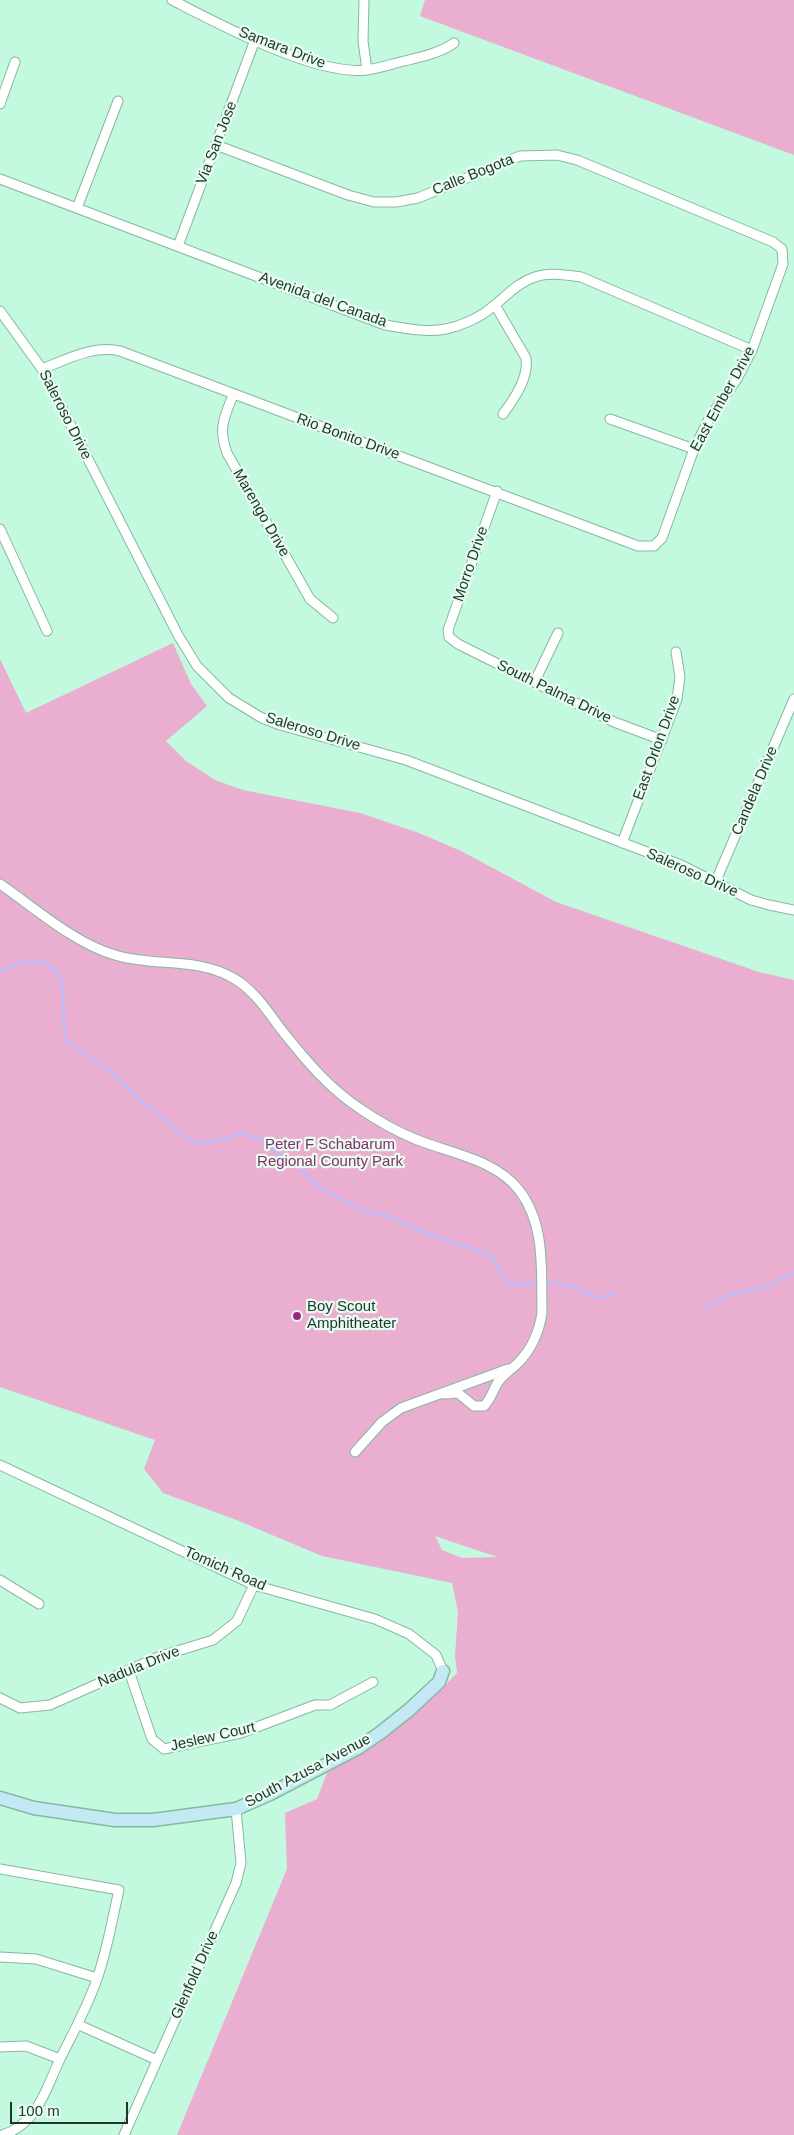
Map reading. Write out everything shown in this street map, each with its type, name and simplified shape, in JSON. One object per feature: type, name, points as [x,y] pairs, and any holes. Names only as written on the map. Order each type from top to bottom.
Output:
[{"type":"street","name":"Samara Drive","points":[[172,0],[255,40],[305,61],[334,68],[366,70],[416,58],[446,48],[454,43]]},
{"type":"street","points":[[364,0],[363,41],[366,70]]},
{"type":"street","name":"Via San Jose","points":[[178,246],[255,40]]},
{"type":"street","points":[[0,104],[15,62]]},
{"type":"street","points":[[77,208],[118,101]]},
{"type":"street","name":"Calle Bogota","points":[[216,145],[374,202],[396,202],[418,198],[520,156],[557,155],[576,160],[760,237],[782,249]]},
{"type":"street","name":"Avenida del Canada","points":[[0,179],[384,324],[420,331],[446,329],[468,322],[495,305],[518,285],[536,276],[559,274],[581,277],[752,350]]},
{"type":"street","name":"East Ember Drive","points":[[654,546],[662,538],[694,449],[710,417],[737,379],[752,350],[783,264],[782,249]]},
{"type":"street","points":[[495,305],[526,358],[527,365],[516,396],[503,414]]},
{"type":"street","name":"Saleroso Drive","points":[[0,311],[42,369],[178,635],[198,666],[229,698],[280,725],[406,760],[681,865],[751,900],[794,910]]},
{"type":"street","name":"Rio Bonito Drive","points":[[42,369],[94,349],[109,348],[120,351],[233,395],[497,491],[638,546],[654,546]]},
{"type":"street","name":"Marengo Drive","points":[[233,395],[223,423],[221,438],[227,453],[310,599],[334,618]]},
{"type":"street","points":[[610,419],[694,449]]},
{"type":"street","name":"Morro Drive","points":[[449,637],[448,630],[497,491]]},
{"type":"street","points":[[0,530],[47,632]]},
{"type":"street","points":[[535,681],[558,633]]},
{"type":"street","name":"South Palma Drive","points":[[449,637],[458,644],[614,722],[662,740]]},
{"type":"street","name":"East Orlon Drive","points":[[622,843],[677,700],[680,677],[676,652]]},
{"type":"street","name":"Candela Drive","points":[[715,883],[794,699]]},
{"type":"street","points":[[0,884],[81,939],[105,952],[135,960],[201,966],[222,973],[244,985],[318,1073],[360,1109],[402,1133],[485,1164],[512,1181],[525,1199],[539,1234],[542,1313],[534,1341],[524,1356],[499,1381],[490,1400],[481,1407],[470,1404],[458,1393],[444,1394],[395,1412],[382,1422],[355,1452]]},
{"type":"street","points":[[444,1394],[448,1390],[513,1368]]},
{"type":"street","name":"Tomich Road","points":[[0,1465],[254,1585],[375,1619],[409,1634],[436,1655],[443,1671]]},
{"type":"street","points":[[0,1580],[39,1604]]},
{"type":"street","name":"Nadula Drive","points":[[0,1698],[20,1708],[50,1705],[158,1657],[213,1640],[237,1621],[254,1585]]},
{"type":"street","name":"Jeslew Court","points":[[129,1671],[152,1739],[164,1749],[241,1734],[315,1705],[330,1705],[374,1682]]},
{"type":"street","name":"South Azusa Avenue","points":[[0,1798],[34,1808],[115,1820],[154,1820],[236,1809],[332,1762],[380,1733],[409,1710],[439,1682],[443,1671]]},
{"type":"street","name":"Glenfold Drive","points":[[124,2135],[236,1883],[241,1863],[236,1809]]},
{"type":"street","points":[[0,1869],[119,1890],[97,1978],[79,2025],[60,2059],[38,2109],[14,2132],[2,2135]]},
{"type":"street","points":[[0,1957],[36,1959],[97,1978]]},
{"type":"street","points":[[79,2025],[157,2060]]},
{"type":"street","points":[[0,2047],[26,2046],[60,2059]]},
{"type":"green space","points":[[425,0],[794,0],[794,155],[420,16]]},
{"type":"green space","name":"Peter F Schabarum Regional County Park","points":[[173,643],[191,684],[207,706],[166,741],[186,761],[215,780],[243,790],[360,813],[419,833],[461,851],[556,902],[759,972],[794,980],[794,2135],[177,2135],[287,1869],[285,1813],[317,1799],[327,1773],[396,1728],[426,1703],[457,1673],[455,1656],[458,1612],[452,1583],[322,1556],[234,1519],[163,1493],[144,1469],[155,1440],[0,1387],[0,659],[26,713]],"holes":[[[435,1536],[497,1557],[462,1558],[442,1550]]]},
{"type":"waterway","points":[[0,971],[20,963],[29,962],[45,963],[53,968],[59,975],[62,984],[64,1028],[67,1041],[108,1070],[137,1097],[188,1139],[201,1144],[242,1134],[259,1138],[280,1155],[295,1159],[306,1175],[323,1190],[361,1210],[385,1215],[433,1236],[491,1255],[507,1285],[547,1282],[571,1286],[597,1298],[616,1294]]},
{"type":"waterway","points":[[707,1308],[729,1295],[768,1286],[794,1272]]},
{"type":"place","name":"Boy Scout Amphitheater","points":[[297,1316]]}]
